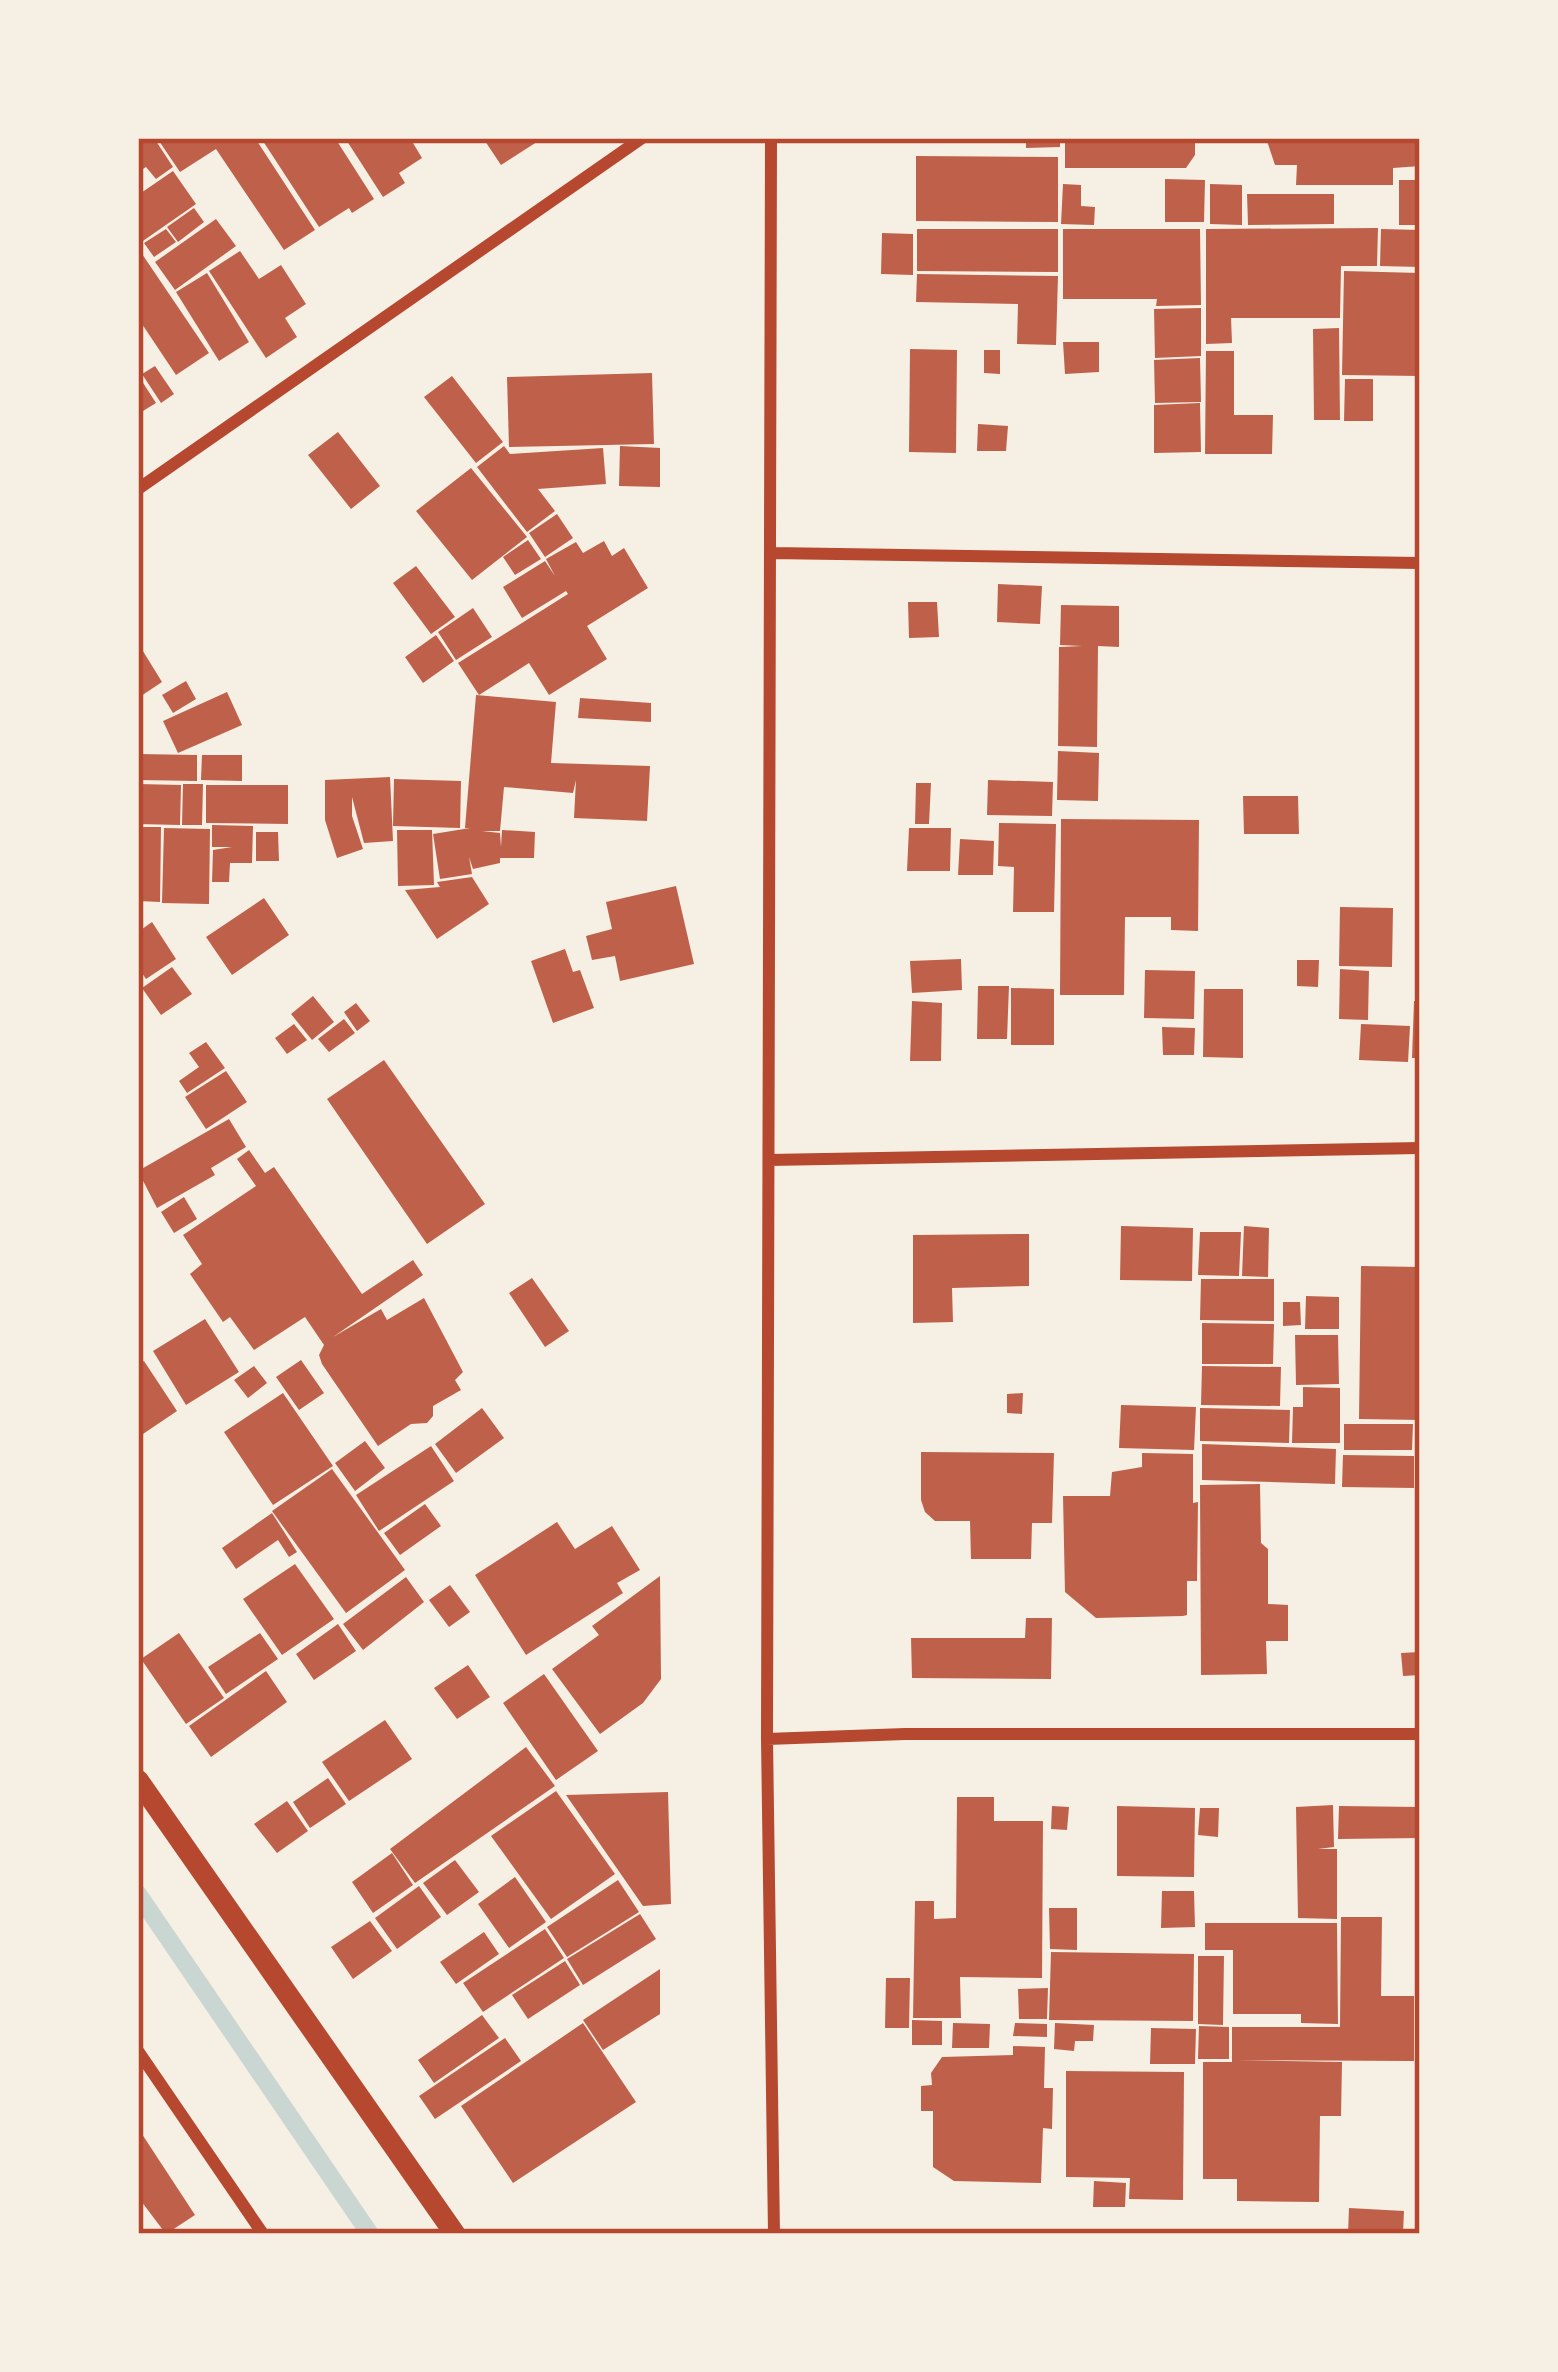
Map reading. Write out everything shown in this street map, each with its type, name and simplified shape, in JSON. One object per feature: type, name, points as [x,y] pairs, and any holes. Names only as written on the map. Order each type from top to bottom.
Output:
[{"type":"street","points":[[138,489],[643,138]]},
{"type":"street","points":[[771,138],[767,1739],[774,2234]]},
{"type":"street","points":[[772,553],[1420,563]]},
{"type":"street","points":[[769,1160],[1420,1148]]},
{"type":"street","points":[[767,1739],[905,1734],[1420,1734]]},
{"type":"street","points":[[138,1780],[455,2234]]},
{"type":"street","points":[[138,2051],[263,2234]]},
{"type":"building","points":[[138,138],[154,138],[173,167],[156,179],[146,167],[138,172]]},
{"type":"building","points":[[157,138],[255,138],[315,230],[284,250],[216,149],[180,172]]},
{"type":"building","points":[[261,138],[335,138],[374,199],[319,227]]},
{"type":"building","points":[[345,138],[410,138],[422,158],[399,173],[405,183],[383,197]]},
{"type":"building","points":[[483,138],[543,138],[501,165]]},
{"type":"building","points":[[1026,138],[1060,138],[1060,147],[1026,148]]},
{"type":"building","points":[[1065,138],[1195,138],[1195,155],[1186,168],[1065,168]]},
{"type":"building","points":[[1266,138],[1420,138],[1420,166],[1393,168],[1393,185],[1296,185],[1297,165],[1275,165]]},
{"type":"building","points":[[916,156],[1058,157],[1058,222],[916,221]]},
{"type":"building","points":[[173,171],[196,204],[140,243],[138,195]]},
{"type":"building","points":[[1165,179],[1205,180],[1204,222],[1165,222]]},
{"type":"building","points":[[1399,180],[1420,180],[1420,225],[1399,225]]},
{"type":"building","points":[[1063,184],[1081,185],[1081,206],[1095,207],[1094,225],[1061,224]]},
{"type":"building","points":[[1210,184],[1242,185],[1242,225],[1210,224]]},
{"type":"building","points":[[1247,194],[1334,194],[1334,224],[1248,225]]},
{"type":"building","points":[[194,208],[204,222],[178,242],[167,227]]},
{"type":"building","points":[[216,219],[236,246],[175,290],[155,262]]},
{"type":"building","points":[[1378,228],[1377,266],[1341,266],[1340,318],[1231,318],[1232,343],[1206,344],[1206,229]]},
{"type":"building","points":[[166,229],[176,242],[154,257],[144,243]]},
{"type":"building","points":[[917,229],[1058,229],[1058,272],[917,271]]},
{"type":"building","points":[[1063,229],[1200,229],[1201,305],[1156,306],[1157,299],[1063,299]]},
{"type":"building","points":[[1381,229],[1420,230],[1420,267],[1380,266]]},
{"type":"building","points":[[882,233],[913,234],[913,275],[881,274]]},
{"type":"building","points":[[138,248],[209,353],[176,375],[138,318]]},
{"type":"building","points":[[240,251],[259,279],[281,265],[306,304],[285,318],[297,337],[266,358],[209,271]]},
{"type":"building","points":[[1344,271],[1420,273],[1420,376],[1342,375]]},
{"type":"building","points":[[207,273],[249,342],[219,361],[176,292]]},
{"type":"building","points":[[917,274],[1058,276],[1056,345],[1017,344],[1018,304],[916,302]]},
{"type":"building","points":[[1201,308],[1201,356],[1155,358],[1154,309]]},
{"type":"building","points":[[1339,328],[1340,420],[1314,420],[1313,329]]},
{"type":"building","points":[[1063,342],[1099,342],[1099,372],[1065,374]]},
{"type":"building","points":[[910,349],[957,350],[956,453],[909,452]]},
{"type":"building","points":[[984,350],[1000,350],[1000,374],[984,373]]},
{"type":"building","points":[[1206,351],[1234,351],[1234,415],[1273,415],[1272,454],[1205,454]]},
{"type":"building","points":[[1200,358],[1201,402],[1155,403],[1154,360]]},
{"type":"building","points":[[155,366],[174,394],[161,403],[142,374]]},
{"type":"building","points":[[652,373],[654,444],[509,447],[507,377]]},
{"type":"building","points":[[138,375],[156,403],[138,414]]},
{"type":"building","points":[[452,376],[503,442],[476,463],[424,397]]},
{"type":"building","points":[[1345,379],[1373,379],[1373,421],[1344,421]]},
{"type":"building","points":[[1200,403],[1201,452],[1154,453],[1154,405]]},
{"type":"building","points":[[978,424],[1008,426],[1006,451],[977,451]]},
{"type":"building","points":[[338,432],[380,486],[351,509],[308,455]]},
{"type":"building","points":[[504,446],[510,454],[603,448],[606,484],[538,489],[555,511],[527,532],[477,467]]},
{"type":"building","points":[[620,446],[660,448],[660,487],[619,486]]},
{"type":"building","points":[[471,468],[527,537],[472,580],[416,511]]},
{"type":"building","points":[[557,514],[573,538],[545,557],[529,533]]},
{"type":"building","points":[[528,540],[541,559],[515,575],[503,557]]},
{"type":"building","points":[[604,541],[612,556],[624,548],[648,588],[587,626],[607,659],[549,695],[529,663],[479,695],[458,663],[568,594],[522,618],[503,587],[545,561],[555,576],[546,559],[576,542],[583,553]]},
{"type":"building","points":[[416,566],[455,617],[431,634],[393,583]]},
{"type":"building","points":[[998,584],[1042,586],[1040,624],[997,622]]},
{"type":"building","points":[[908,602],[937,602],[939,637],[909,638]]},
{"type":"building","points":[[1061,605],[1119,606],[1119,647],[1098,646],[1097,747],[1058,746],[1059,647],[1082,646],[1060,645]]},
{"type":"building","points":[[473,608],[492,637],[456,660],[438,632]]},
{"type":"building","points":[[436,635],[454,661],[423,683],[405,657]]},
{"type":"building","points":[[138,643],[162,682],[138,698]]},
{"type":"building","points":[[186,681],[196,699],[173,713],[162,695]]},
{"type":"building","points":[[227,692],[242,725],[178,753],[163,721]]},
{"type":"building","points":[[476,695],[556,702],[551,763],[650,766],[647,821],[574,818],[576,780],[573,793],[504,787],[500,831],[482,831],[500,833],[501,847],[502,830],[535,832],[534,858],[500,858],[500,863],[473,869],[469,857],[472,874],[440,879],[433,834],[470,828],[465,828]]},
{"type":"building","points":[[580,698],[651,703],[651,722],[578,718]]},
{"type":"building","points":[[1058,751],[1099,753],[1098,801],[1057,800]]},
{"type":"building","points":[[138,754],[197,755],[197,781],[138,780]]},
{"type":"building","points":[[202,755],[242,755],[242,781],[201,780]]},
{"type":"building","points":[[390,777],[393,841],[364,843],[352,797],[352,816],[363,849],[337,858],[325,820],[325,780]]},
{"type":"building","points":[[394,779],[461,781],[460,828],[393,826]]},
{"type":"building","points":[[988,780],[1053,782],[1052,816],[987,815]]},
{"type":"building","points":[[916,783],[931,783],[929,824],[915,824]]},
{"type":"building","points":[[138,784],[181,785],[180,825],[138,824]]},
{"type":"building","points":[[183,784],[203,784],[202,825],[182,825]]},
{"type":"building","points":[[206,785],[288,785],[288,824],[206,823]]},
{"type":"building","points":[[1243,796],[1298,796],[1299,834],[1244,834]]},
{"type":"building","points":[[1061,819],[1199,820],[1198,931],[1171,930],[1171,917],[1125,917],[1124,995],[1060,995]]},
{"type":"building","points":[[999,823],[1056,824],[1054,912],[1013,912],[1014,867],[998,866]]},
{"type":"building","points":[[212,825],[253,826],[252,863],[230,863],[229,882],[212,882],[213,850],[232,847],[212,847]]},
{"type":"building","points":[[138,827],[161,827],[160,902],[138,901]]},
{"type":"building","points":[[164,828],[210,829],[209,904],[162,903]]},
{"type":"building","points":[[909,828],[951,828],[950,871],[907,871]]},
{"type":"building","points":[[397,830],[432,830],[434,885],[398,886]]},
{"type":"building","points":[[256,832],[278,832],[279,861],[256,861]]},
{"type":"building","points":[[960,839],[994,841],[993,875],[958,875]]},
{"type":"building","points":[[472,877],[489,904],[437,939],[405,890],[440,887],[437,882]]},
{"type":"building","points":[[676,886],[694,964],[620,981],[615,956],[592,960],[586,936],[612,929],[606,902]]},
{"type":"building","points":[[264,898],[289,935],[232,975],[206,937]]},
{"type":"building","points":[[1340,907],[1393,908],[1392,967],[1339,966]]},
{"type":"building","points":[[152,922],[176,959],[146,979],[138,967],[138,932]]},
{"type":"building","points":[[565,949],[573,972],[580,970],[594,1008],[553,1023],[531,961]]},
{"type":"building","points":[[961,959],[962,990],[912,993],[910,961]]},
{"type":"building","points":[[1297,960],[1319,960],[1318,987],[1297,986]]},
{"type":"building","points":[[172,967],[192,994],[161,1015],[142,988]]},
{"type":"building","points":[[1340,969],[1369,971],[1368,1020],[1339,1019]]},
{"type":"building","points":[[1145,970],[1195,971],[1194,1019],[1144,1018]]},
{"type":"building","points":[[978,986],[1009,986],[1007,1039],[977,1039]]},
{"type":"building","points":[[1011,988],[1054,989],[1054,1045],[1011,1045]]},
{"type":"building","points":[[1204,989],[1243,989],[1243,1058],[1203,1057]]},
{"type":"building","points":[[313,996],[334,1022],[312,1040],[291,1014]]},
{"type":"building","points":[[912,1001],[942,1003],[941,1061],[910,1061]]},
{"type":"building","points":[[1414,1001],[1420,1001],[1420,1058],[1412,1058]]},
{"type":"building","points":[[356,1003],[370,1021],[357,1031],[344,1012]]},
{"type":"building","points":[[344,1019],[355,1033],[329,1052],[318,1039]]},
{"type":"building","points":[[294,1024],[307,1040],[287,1054],[275,1038]]},
{"type":"building","points":[[1361,1024],[1410,1026],[1408,1062],[1359,1060]]},
{"type":"building","points":[[1162,1027],[1195,1028],[1194,1055],[1163,1055]]},
{"type":"building","points":[[206,1042],[225,1068],[187,1093],[179,1081],[199,1067],[189,1053]]},
{"type":"building","points":[[384,1060],[485,1204],[427,1244],[327,1099]]},
{"type":"building","points":[[226,1071],[247,1102],[206,1129],[185,1097]]},
{"type":"building","points":[[229,1119],[246,1147],[211,1168],[215,1175],[157,1208],[138,1171]]},
{"type":"building","points":[[249,1150],[265,1173],[274,1167],[362,1294],[413,1260],[423,1275],[333,1337],[381,1309],[387,1320],[424,1298],[463,1372],[455,1380],[461,1390],[433,1406],[427,1423],[411,1424],[378,1446],[322,1364],[319,1355],[324,1345],[305,1317],[254,1350],[230,1317],[223,1322],[190,1274],[202,1264],[183,1235],[256,1186],[237,1159]]},
{"type":"building","points":[[184,1197],[197,1219],[174,1233],[161,1212]]},
{"type":"building","points":[[1121,1226],[1193,1228],[1192,1281],[1120,1280]]},
{"type":"building","points":[[1244,1226],[1269,1228],[1268,1277],[1242,1276]]},
{"type":"building","points":[[1200,1232],[1241,1232],[1239,1276],[1198,1275]]},
{"type":"building","points":[[1029,1234],[1029,1286],[952,1288],[953,1322],[913,1323],[913,1235]]},
{"type":"building","points":[[1361,1266],[1420,1267],[1420,1420],[1359,1419]]},
{"type":"building","points":[[532,1278],[569,1331],[545,1347],[509,1293]]},
{"type":"building","points":[[1201,1279],[1274,1279],[1274,1321],[1200,1320]]},
{"type":"building","points":[[1306,1296],[1339,1297],[1339,1329],[1305,1329]]},
{"type":"building","points":[[1283,1302],[1300,1302],[1301,1325],[1283,1326]]},
{"type":"building","points":[[205,1319],[239,1372],[186,1405],[153,1351]]},
{"type":"building","points":[[1202,1323],[1274,1324],[1273,1364],[1202,1364]]},
{"type":"building","points":[[1295,1335],[1338,1335],[1339,1384],[1296,1385]]},
{"type":"building","points":[[301,1360],[324,1393],[299,1410],[276,1377]]},
{"type":"building","points":[[144,1361],[177,1411],[140,1436],[138,1365]]},
{"type":"building","points":[[254,1366],[267,1383],[248,1398],[234,1380]]},
{"type":"building","points":[[1202,1366],[1281,1367],[1280,1406],[1201,1405]]},
{"type":"building","points":[[1303,1387],[1340,1388],[1340,1443],[1292,1443],[1293,1407],[1303,1407]]},
{"type":"building","points":[[283,1393],[333,1466],[273,1505],[224,1432]]},
{"type":"building","points":[[1023,1393],[1022,1414],[1007,1413],[1007,1394]]},
{"type":"building","points":[[1121,1405],[1196,1407],[1194,1450],[1119,1448]]},
{"type":"building","points":[[482,1408],[504,1438],[456,1473],[435,1444]]},
{"type":"building","points":[[1200,1408],[1290,1410],[1289,1443],[1200,1441]]},
{"type":"building","points":[[1344,1424],[1413,1424],[1412,1450],[1344,1450]]},
{"type":"building","points":[[365,1441],[385,1468],[355,1491],[335,1463]]},
{"type":"building","points":[[1202,1444],[1336,1449],[1335,1484],[1202,1480]]},
{"type":"building","points":[[431,1446],[454,1481],[379,1531],[356,1495]]},
{"type":"building","points":[[921,1452],[1054,1453],[1052,1523],[1032,1523],[1031,1559],[971,1559],[970,1521],[935,1521],[925,1512]]},
{"type":"building","points":[[1142,1453],[1193,1454],[1197,1581],[1187,1581],[1187,1615],[1096,1618],[1065,1592],[1063,1496],[1110,1496],[1112,1472],[1142,1467]]},
{"type":"building","points":[[1343,1455],[1414,1456],[1414,1488],[1342,1487]]},
{"type":"building","points":[[332,1469],[405,1570],[346,1613],[272,1511]]},
{"type":"building","points":[[1260,1484],[1261,1543],[1268,1549],[1268,1604],[1288,1605],[1288,1641],[1266,1641],[1267,1674],[1201,1675],[1200,1485]]},
{"type":"building","points":[[425,1504],[441,1526],[400,1555],[384,1533]]},
{"type":"building","points":[[272,1513],[297,1552],[289,1557],[278,1540],[236,1569],[222,1548]]},
{"type":"building","points":[[557,1522],[575,1549],[612,1526],[640,1570],[617,1583],[623,1593],[526,1655],[475,1575]]},
{"type":"building","points":[[295,1564],[334,1619],[282,1655],[243,1599]]},
{"type":"building","points":[[660,1576],[661,1679],[643,1703],[600,1734],[552,1669],[599,1635],[592,1626]]},
{"type":"building","points":[[406,1577],[424,1602],[363,1650],[343,1624]]},
{"type":"building","points":[[450,1585],[470,1612],[449,1627],[429,1600]]},
{"type":"building","points":[[1026,1618],[1052,1618],[1051,1679],[912,1678],[911,1638],[1025,1638]]},
{"type":"building","points":[[338,1624],[356,1651],[314,1680],[296,1654]]},
{"type":"building","points":[[179,1633],[224,1698],[186,1724],[141,1659]]},
{"type":"building","points":[[260,1633],[278,1659],[226,1694],[208,1667]]},
{"type":"building","points":[[1420,1652],[1420,1675],[1403,1676],[1401,1653]]},
{"type":"building","points":[[468,1665],[490,1697],[457,1719],[434,1688]]},
{"type":"building","points":[[266,1671],[287,1702],[211,1757],[189,1726]]},
{"type":"building","points":[[544,1674],[598,1751],[556,1780],[503,1703]]},
{"type":"building","points":[[385,1720],[412,1759],[349,1801],[322,1762]]},
{"type":"building","points":[[526,1747],[555,1786],[415,1883],[390,1849]]},
{"type":"building","points":[[328,1778],[346,1804],[310,1828],[293,1802]]},
{"type":"building","points":[[556,1791],[615,1874],[551,1919],[491,1836]]},
{"type":"building","points":[[668,1792],[671,1904],[643,1906],[566,1795]]},
{"type":"building","points":[[957,1797],[994,1797],[994,1821],[1043,1821],[1042,1978],[960,1977],[961,2018],[913,2018],[915,1901],[934,1901],[934,1919],[956,1918]]},
{"type":"building","points":[[287,1801],[308,1831],[277,1853],[254,1824]]},
{"type":"building","points":[[1333,1805],[1334,1847],[1318,1849],[1337,1849],[1337,1919],[1298,1918],[1296,1807]]},
{"type":"building","points":[[1052,1806],[1069,1807],[1067,1830],[1051,1829]]},
{"type":"building","points":[[1117,1806],[1195,1808],[1194,1877],[1117,1876]]},
{"type":"building","points":[[1339,1806],[1420,1807],[1420,1838],[1338,1839]]},
{"type":"building","points":[[1200,1808],[1219,1808],[1218,1837],[1198,1835]]},
{"type":"building","points":[[392,1853],[413,1885],[373,1913],[352,1882]]},
{"type":"building","points":[[455,1860],[479,1892],[447,1915],[423,1883]]},
{"type":"building","points":[[515,1877],[546,1922],[509,1948],[478,1904]]},
{"type":"building","points":[[618,1880],[639,1912],[567,1957],[547,1927]]},
{"type":"building","points":[[419,1886],[441,1917],[397,1949],[375,1918]]},
{"type":"building","points":[[1162,1891],[1194,1891],[1195,1927],[1161,1928]]},
{"type":"building","points":[[1049,1908],[1077,1908],[1077,1950],[1050,1949]]},
{"type":"building","points":[[640,1914],[656,1939],[583,1985],[567,1959]]},
{"type":"building","points":[[1341,1917],[1382,1917],[1381,1996],[1414,1996],[1414,2061],[1236,2060],[1342,2062],[1341,2116],[1320,2116],[1319,2202],[1237,2201],[1237,2179],[1203,2179],[1203,2062],[1232,2062],[1232,2027],[1340,2027]]},
{"type":"building","points":[[370,1921],[392,1951],[353,1979],[331,1947]]},
{"type":"building","points":[[1205,1923],[1337,1923],[1338,2024],[1301,2023],[1301,2014],[1233,2014],[1233,1950],[1205,1950]]},
{"type":"building","points":[[545,1929],[564,1958],[483,2012],[463,1983]]},
{"type":"building","points":[[484,1932],[499,1954],[456,1984],[440,1962]]},
{"type":"building","points":[[1051,1952],[1194,1954],[1193,2021],[1049,2020]]},
{"type":"building","points":[[1198,1956],[1224,1956],[1223,2025],[1198,2024]]},
{"type":"building","points":[[565,1961],[580,1985],[528,2019],[512,1995]]},
{"type":"building","points":[[660,1969],[660,2014],[603,2050],[583,2020]]},
{"type":"building","points":[[886,1978],[910,1978],[909,2028],[885,2028]]},
{"type":"building","points":[[1048,1988],[1047,2019],[1019,2019],[1018,1989]]},
{"type":"building","points":[[482,2015],[499,2038],[434,2083],[418,2060]]},
{"type":"building","points":[[912,2020],[942,2021],[942,2045],[912,2045]]},
{"type":"building","points":[[583,2023],[636,2102],[513,2183],[461,2106]]},
{"type":"building","points":[[953,2023],[990,2024],[989,2048],[952,2048]]},
{"type":"building","points":[[1015,2023],[1047,2024],[1047,2037],[1013,2036]]},
{"type":"building","points":[[1055,2023],[1094,2025],[1093,2041],[1075,2041],[1074,2051],[1054,2049]]},
{"type":"building","points":[[1199,2026],[1229,2027],[1229,2059],[1198,2059]]},
{"type":"building","points":[[1151,2028],[1196,2029],[1195,2064],[1150,2064]]},
{"type":"building","points":[[505,2038],[521,2061],[435,2119],[419,2096]]},
{"type":"building","points":[[1013,2046],[1045,2047],[1044,2088],[1053,2088],[1052,2129],[1043,2128],[1041,2183],[954,2181],[933,2167],[933,2111],[921,2111],[921,2086],[932,2085],[931,2073],[942,2057],[1013,2055]]},
{"type":"building","points":[[1066,2071],[1184,2072],[1183,2200],[1129,2199],[1130,2178],[1066,2177]]},
{"type":"building","points":[[138,2128],[195,2215],[166,2234],[138,2197]]},
{"type":"building","points":[[1094,2181],[1126,2183],[1125,2207],[1093,2207]]},
{"type":"building","points":[[1349,2208],[1404,2211],[1403,2234],[1348,2234]]},
{"type":"waterway","points":[[138,1894],[370,2234]]}]
